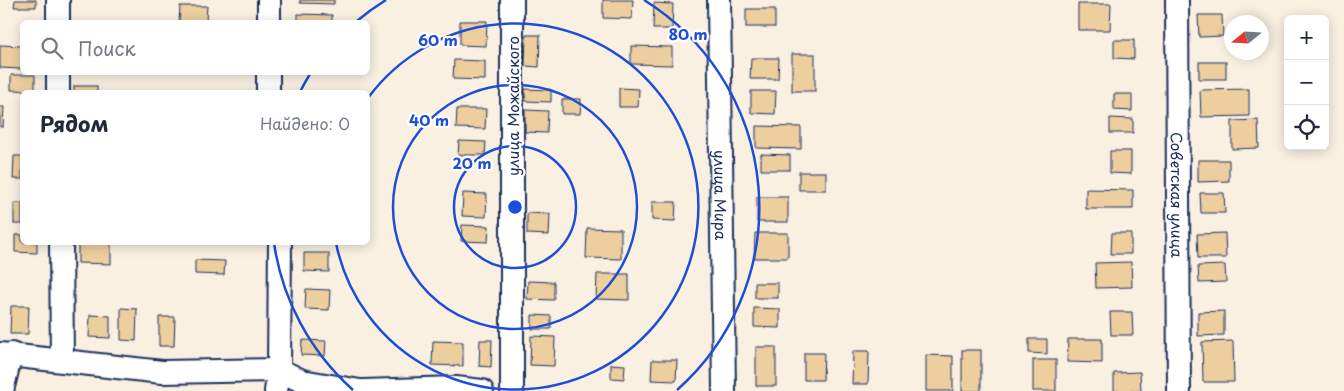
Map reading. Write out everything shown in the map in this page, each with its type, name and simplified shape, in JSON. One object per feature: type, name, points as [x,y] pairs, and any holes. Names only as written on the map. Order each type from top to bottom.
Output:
[{"type":"street","points":[[58,0],[58,20]]},
{"type":"street","points":[[268,20],[269,0]]},
{"type":"street","name":"улица Можайского","points":[[512,0],[512,391]]},
{"type":"street","name":"улица Мира","points":[[719,0],[724,391]]},
{"type":"street","name":"Советская улица","points":[[1177,0],[1179,391]]},
{"type":"street","points":[[58,75],[58,90]]},
{"type":"street","points":[[268,75],[268,90]]},
{"type":"street","points":[[61,245],[62,360]]},
{"type":"street","points":[[278,381],[280,245]]},
{"type":"street","points":[[2,391],[6,354],[162,372],[278,381],[302,381],[362,391],[482,391]]},
{"type":"building","points":[[15,0],[36,0],[36,7],[14,7]]},
{"type":"building","points":[[300,0],[334,0],[334,4],[300,3]]},
{"type":"building","points":[[603,0],[633,0],[632,19],[603,18]]},
{"type":"building","points":[[654,3],[673,4],[672,29],[653,29]]},
{"type":"building","points":[[1078,4],[1111,4],[1110,30],[1078,30]]},
{"type":"building","points":[[180,6],[207,6],[206,20],[179,20]]},
{"type":"building","points":[[746,9],[775,9],[775,27],[746,27]]},
{"type":"building","points":[[298,14],[332,15],[332,20],[298,20]]},
{"type":"building","points":[[1198,15],[1222,15],[1223,36],[1199,37]]},
{"type":"building","points":[[460,21],[487,21],[486,46],[460,45]]},
{"type":"building","points":[[526,35],[540,35],[539,67],[525,66]]},
{"type":"building","points":[[1114,40],[1134,40],[1134,59],[1114,58]]},
{"type":"building","points":[[0,45],[20,46],[20,69],[0,68]]},
{"type":"building","points":[[631,46],[672,47],[672,65],[631,64]]},
{"type":"building","points":[[792,54],[815,54],[815,91],[792,91]]},
{"type":"building","points":[[751,58],[779,58],[778,79],[750,79]]},
{"type":"building","points":[[454,60],[485,61],[485,80],[453,79]]},
{"type":"building","points":[[1199,62],[1226,62],[1226,79],[1199,79]]},
{"type":"building","points":[[11,75],[35,75],[35,90],[11,90]]},
{"type":"building","points":[[74,86],[97,86],[97,90],[74,90]]},
{"type":"building","points":[[619,88],[639,89],[638,107],[619,107]]},
{"type":"building","points":[[525,89],[551,90],[551,102],[525,101]]},
{"type":"building","points":[[1249,89],[1249,116],[1201,117],[1200,90]]},
{"type":"building","points":[[751,91],[776,91],[775,114],[751,113]]},
{"type":"building","points":[[1114,94],[1132,94],[1132,111],[1114,110]]},
{"type":"building","points":[[562,99],[581,99],[580,114],[562,114]]},
{"type":"building","points":[[0,107],[4,107],[3,127],[0,127]]},
{"type":"building","points":[[457,109],[486,109],[485,129],[456,128]]},
{"type":"building","points":[[525,110],[548,111],[547,133],[525,132]]},
{"type":"building","points":[[1110,118],[1133,119],[1133,133],[1110,133]]},
{"type":"building","points":[[1258,120],[1259,148],[1232,149],[1232,121]]},
{"type":"building","points":[[756,126],[801,127],[801,149],[756,148]]},
{"type":"building","points":[[459,141],[486,142],[485,155],[458,155]]},
{"type":"building","points":[[1110,151],[1131,151],[1131,174],[1110,173]]},
{"type":"building","points":[[761,154],[790,155],[790,170],[761,170]]},
{"type":"building","points":[[14,156],[20,156],[20,179],[13,179]]},
{"type":"building","points":[[1198,160],[1229,160],[1229,181],[1198,182]]},
{"type":"building","points":[[799,172],[826,172],[826,190],[799,190]]},
{"type":"building","points":[[1086,189],[1133,190],[1133,209],[1086,209]]},
{"type":"building","points":[[463,193],[487,194],[486,217],[462,216]]},
{"type":"building","points":[[1200,193],[1224,193],[1225,213],[1201,213]]},
{"type":"building","points":[[757,197],[788,197],[788,222],[757,222]]},
{"type":"building","points":[[652,202],[676,202],[675,221],[652,220]]},
{"type":"building","points":[[14,203],[20,203],[20,224],[14,224]]},
{"type":"building","points":[[527,213],[550,214],[549,235],[527,234]]},
{"type":"building","points":[[462,225],[489,226],[488,242],[461,241]]},
{"type":"building","points":[[587,228],[621,229],[621,259],[586,258]]},
{"type":"building","points":[[755,233],[788,233],[788,258],[754,258]]},
{"type":"building","points":[[1112,233],[1131,233],[1131,254],[1111,254]]},
{"type":"building","points":[[1225,233],[1226,258],[1198,258],[1197,234]]},
{"type":"building","points":[[15,235],[20,235],[20,245],[37,245],[37,253],[15,252]]},
{"type":"building","points":[[78,245],[111,245],[111,264],[78,263]]},
{"type":"building","points":[[304,253],[329,253],[329,272],[304,271]]},
{"type":"building","points":[[195,260],[225,261],[224,275],[195,274]]},
{"type":"building","points":[[1131,262],[1132,287],[1096,288],[1095,263]]},
{"type":"building","points":[[1225,265],[1226,282],[1199,283],[1198,266]]},
{"type":"building","points":[[597,274],[629,274],[629,300],[596,299]]},
{"type":"building","points":[[528,281],[554,282],[554,300],[527,299]]},
{"type":"building","points":[[755,283],[778,283],[778,298],[755,298]]},
{"type":"building","points":[[306,289],[330,290],[329,310],[305,309]]},
{"type":"building","points":[[11,306],[29,306],[28,334],[10,334]]},
{"type":"building","points":[[121,308],[137,309],[136,341],[121,340]]},
{"type":"building","points":[[754,308],[780,309],[780,328],[754,327]]},
{"type":"building","points":[[1224,311],[1224,335],[1198,336],[1198,312]]},
{"type":"building","points":[[1110,312],[1132,312],[1133,335],[1111,335]]},
{"type":"building","points":[[90,315],[110,316],[110,338],[89,337]]},
{"type":"building","points":[[532,315],[551,316],[551,329],[532,329]]},
{"type":"building","points":[[159,317],[175,317],[174,346],[159,346]]},
{"type":"building","points":[[531,336],[555,337],[554,366],[530,365]]},
{"type":"building","points":[[1029,339],[1047,339],[1047,354],[1029,353]]},
{"type":"building","points":[[1068,339],[1102,339],[1102,363],[1067,362]]},
{"type":"building","points":[[302,340],[326,341],[325,356],[301,355]]},
{"type":"building","points":[[480,340],[492,340],[491,367],[479,366]]},
{"type":"building","points":[[433,341],[463,342],[463,366],[432,365]]},
{"type":"building","points":[[1233,341],[1234,382],[1203,382],[1202,342]]},
{"type":"building","points":[[756,347],[776,347],[776,386],[756,386]]},
{"type":"building","points":[[962,350],[981,350],[981,391],[962,391]]},
{"type":"building","points":[[853,351],[869,351],[868,384],[852,384]]},
{"type":"building","points":[[804,353],[824,353],[823,380],[804,380]]},
{"type":"building","points":[[926,355],[953,356],[953,391],[926,391]]},
{"type":"building","points":[[652,360],[677,360],[676,381],[651,380]]},
{"type":"building","points":[[1033,360],[1056,360],[1056,391],[1033,391]]},
{"type":"building","points":[[611,364],[625,365],[624,379],[611,378]]},
{"type":"building","points":[[1140,372],[1141,391],[1114,391],[1114,373]]}]
